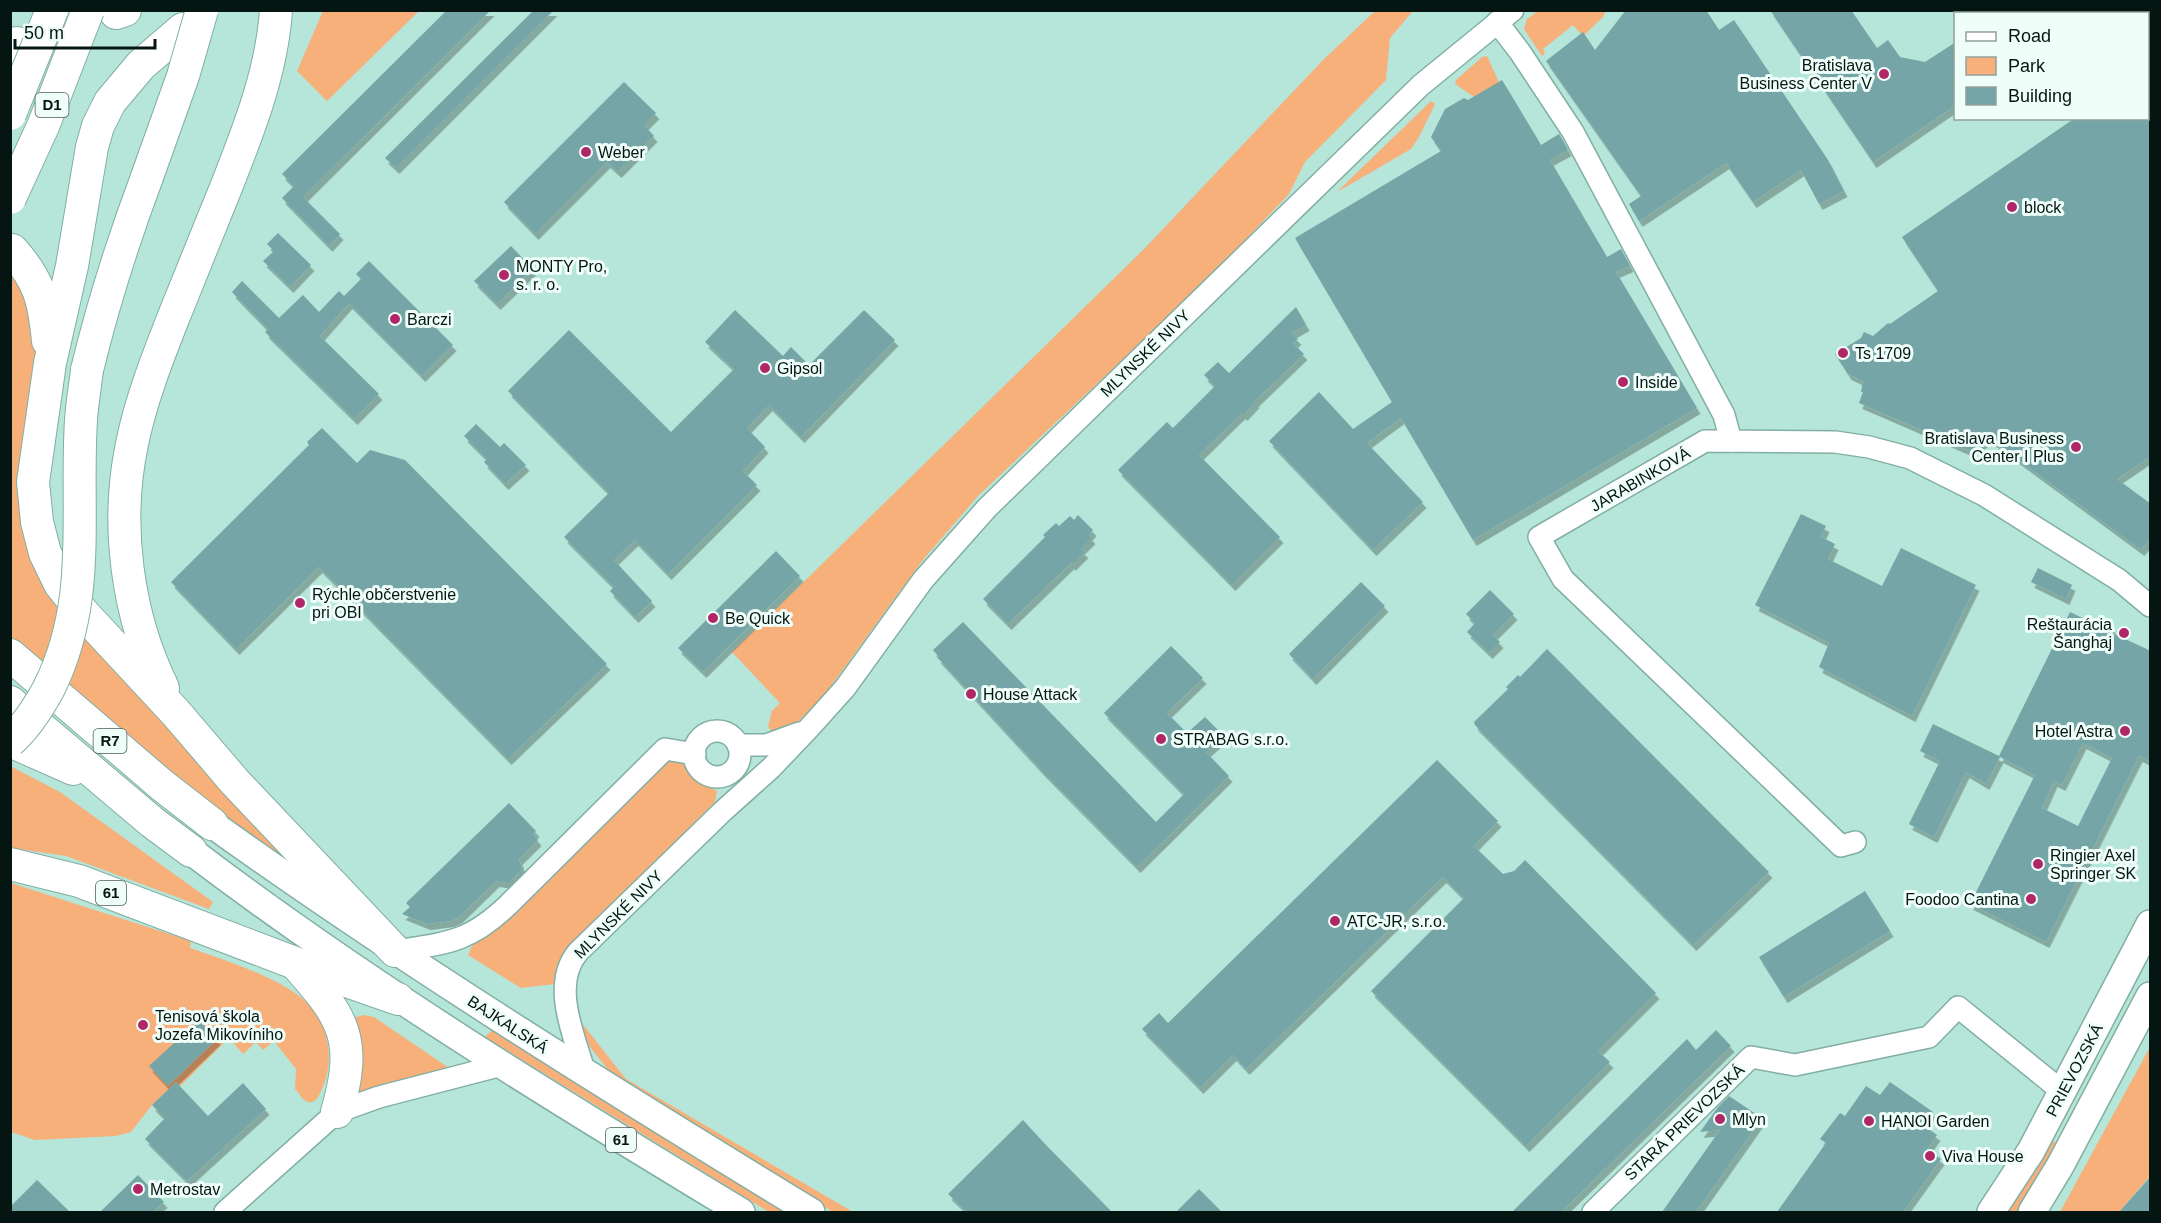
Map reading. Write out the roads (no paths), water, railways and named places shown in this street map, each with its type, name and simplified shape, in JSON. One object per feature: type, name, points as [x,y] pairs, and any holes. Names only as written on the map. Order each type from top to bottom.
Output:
[{"type":"highway","name":"D1","points":[[10,114],[52,10]]},
{"type":"highway","points":[[176,713],[142,636],[134,604],[127,565],[124,524],[126,480],[132,444],[145,396],[166,337],[248,132],[275,33],[276,10]]},
{"type":"highway","name":"D1","points":[[10,198],[52,103],[110,11]]},
{"type":"highway","points":[[107,784],[10,741],[40,705],[59,668],[70,636],[78,594],[81,421],[87,370],[118,255],[183,76],[192,20]]},
{"type":"highway","points":[[192,20],[141,64],[110,102],[92,147],[72,266],[51,363],[33,483],[37,522],[45,553],[60,584],[84,614],[176,713],[236,782],[395,951]]},
{"type":"highway","points":[[12,250],[24,263],[38,287],[45,309],[51,363]]},
{"type":"highway","name":"R7","points":[[10,656],[163,786],[212,824]]},
{"type":"highway","name":"R7","points":[[10,702],[191,852]]},
{"type":"highway","name":"61","points":[[10,864],[79,881],[295,963],[398,999]]},
{"type":"highway","points":[[295,963],[326,999],[338,1019],[344,1037],[347,1071],[337,1112]]},
{"type":"main road","name":"BAJKALSKÁ","points":[[212,824],[395,951],[585,1074],[811,1212]]},
{"type":"main road","points":[[191,852],[398,999]]},
{"type":"main road","name":"PRIEVOZSKÁ","points":[[1991,1212],[2031,1151],[2151,924]]},
{"type":"main road","name":"PRIEVOZSKÁ","points":[[2032,1212],[2060,1166],[2151,996]]},
{"type":"main road","name":"61","points":[[398,999],[741,1212]]},
{"type":"street","points":[[1505,16],[1520,52],[1573,132],[1724,415],[1731,441]]},
{"type":"street","name":"MLYNSKÉ NIVY","points":[[585,1074],[565,996],[565,978],[571,960],[810,728],[845,688],[923,580],[987,508],[1421,85],[1505,16]]},
{"type":"street","name":"JARABINKOVÁ","points":[[1855,842],[1841,846],[1563,579],[1539,537],[1705,441],[1835,442],[1869,447],[1911,458],[2016,514],[2120,580],[2151,606]]},
{"type":"street","name":"MLYNSKÉ NIVY","points":[[734,761],[727,734],[712,732],[704,735],[698,742],[694,754],[698,766],[704,773],[717,777],[734,761],[766,745],[777,743],[810,728]]},
{"type":"street","points":[[395,951],[451,942],[485,926],[665,749],[694,754]]},
{"type":"street","points":[[723,811],[734,761]]},
{"type":"street","name":"MLYNSKÉ NIVY","points":[[734,761],[752,769],[771,768]]},
{"type":"street","name":"STARÁ PRIEVOZSKÁ","points":[[1593,1212],[1751,1057],[1795,1065],[1929,1037],[1958,1007],[2063,1092]]},
{"type":"street","points":[[225,1212],[337,1112],[379,1097],[502,1065]]},
{"type":"place","name":"Bratislava Business Center V","points":[[1884,74]]},
{"type":"place","name":"Weber","points":[[586,152]]},
{"type":"place","name":"block","points":[[2012,207]]},
{"type":"place","name":"MONTY Pro, s. r. o.","points":[[504,275]]},
{"type":"place","name":"Barczi","points":[[395,319]]},
{"type":"place","name":"Ts 1709","points":[[1843,353]]},
{"type":"place","name":"Gipsol","points":[[765,368]]},
{"type":"place","name":"Inside","points":[[1623,382]]},
{"type":"place","name":"Bratislava Business Center I Plus","points":[[2076,447]]},
{"type":"place","name":"Rýchle občerstvenie pri OBI","points":[[300,603]]},
{"type":"place","name":"Be Quick","points":[[713,618]]},
{"type":"place","name":"Reštaurácia Šanghaj","points":[[2124,633]]},
{"type":"place","name":"House Attack","points":[[971,694]]},
{"type":"place","name":"Hotel Astra","points":[[2125,731]]},
{"type":"place","name":"STRABAG s.r.o.","points":[[1161,739]]},
{"type":"place","name":"Ringier Axel Springer SK","points":[[2038,864]]},
{"type":"place","name":"Foodoo Cantina","points":[[2031,899]]},
{"type":"place","name":"ATC-JR, s.r.o.","points":[[1335,921]]},
{"type":"place","name":"Tenisová škola Jozefa Mikovíniho","points":[[143,1025]]},
{"type":"place","name":"Mlyn","points":[[1720,1119]]},
{"type":"place","name":"HANOI Garden","points":[[1869,1121]]},
{"type":"place","name":"Viva House","points":[[1930,1156]]},
{"type":"place","name":"Metrostav","points":[[138,1189]]}]
